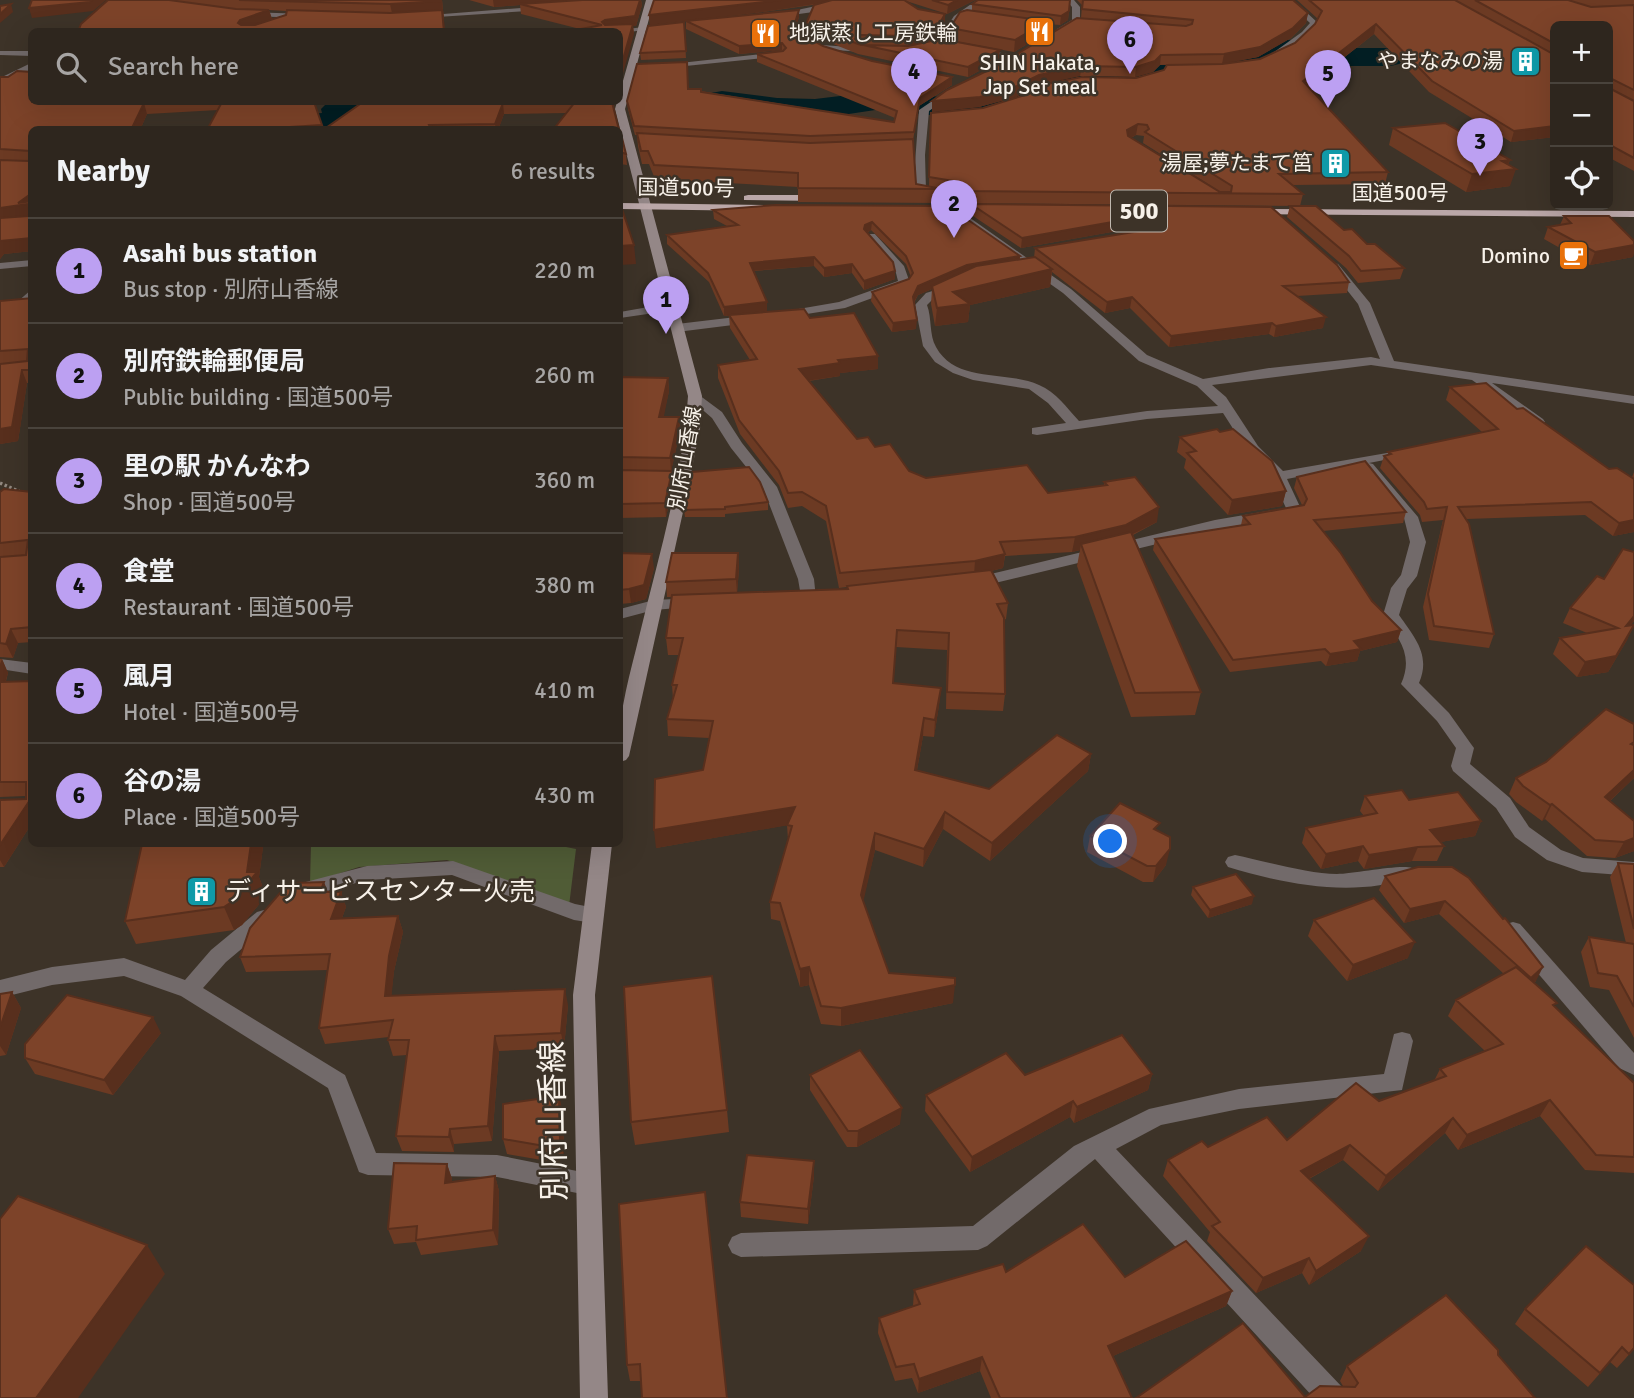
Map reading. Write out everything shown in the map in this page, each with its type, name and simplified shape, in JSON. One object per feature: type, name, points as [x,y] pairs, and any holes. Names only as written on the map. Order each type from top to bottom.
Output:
[{"type":"highway","name":"国道500号","points":[[623,197],[643,202],[826,209]]},
{"type":"highway","name":"国道500号","points":[[623,205],[643,202],[842,198]]},
{"type":"highway","name":"国道500号","points":[[1550,202],[1249,206],[1274,212],[1634,214]]},
{"type":"highway","points":[[1613,202],[1634,203]]},
{"type":"highway","points":[[910,204],[1005,204]]},
{"type":"main road","name":"別府山香線","points":[[623,101],[637,66],[645,2]]},
{"type":"main road","name":"別府山香線","points":[[622,105],[620,109],[634,140],[643,202],[695,396],[693,429],[683,478],[623,743]]},
{"type":"main road","name":"別府山香線","points":[[594,1398],[584,995],[601,847]]},
{"type":"street","points":[[773,15],[853,0]]},
{"type":"street","points":[[940,44],[943,33],[976,2],[983,0]]},
{"type":"street","points":[[1070,0],[1076,7],[1074,23]]},
{"type":"street","points":[[1259,64],[1286,49],[1314,23],[1289,0]]},
{"type":"street","points":[[415,17],[492,9],[554,7]]},
{"type":"street","points":[[804,20],[809,10]]},
{"type":"street","points":[[239,14],[312,16]]},
{"type":"street","points":[[275,23],[301,15]]},
{"type":"street","points":[[940,19],[955,21],[966,18]]},
{"type":"street","points":[[1054,32],[1074,23],[1084,23]]},
{"type":"street","points":[[623,30],[668,25]]},
{"type":"street","points":[[916,50],[940,44],[951,46]]},
{"type":"street","points":[[868,61],[818,45],[877,51]]},
{"type":"street","points":[[970,50],[1014,58]]},
{"type":"street","points":[[0,52],[28,54]]},
{"type":"street","points":[[999,67],[1025,52]]},
{"type":"street","points":[[657,65],[709,63],[780,54]]},
{"type":"street","points":[[0,81],[28,68]]},
{"type":"street","points":[[959,88],[934,101],[924,110],[931,118],[921,127],[921,194],[951,204],[1024,254],[1036,268],[1089,308],[1143,358],[1202,383],[1227,409],[1253,449],[1275,469],[1295,511],[1215,525],[961,584]]},
{"type":"street","points":[[908,146],[921,146]]},
{"type":"street","points":[[1274,212],[1286,223]]},
{"type":"street","points":[[677,328],[802,313],[841,305],[904,283],[900,268],[872,236]]},
{"type":"street","points":[[1322,255],[1340,272],[1364,303],[1389,364]]},
{"type":"street","points":[[0,266],[28,263]]},
{"type":"street","points":[[1017,270],[1036,268]]},
{"type":"street","points":[[962,282],[923,300],[921,305],[926,313],[927,342],[931,349],[943,362],[976,378],[1035,387],[1057,405],[1074,425]]},
{"type":"street","points":[[3,312],[20,306],[28,297]]},
{"type":"street","points":[[623,315],[671,307]]},
{"type":"street","points":[[1202,383],[1371,361],[1634,400]]},
{"type":"street","points":[[1475,377],[1555,433]]},
{"type":"street","points":[[695,396],[717,415],[736,445],[770,487],[806,579],[801,599],[829,597]]},
{"type":"street","points":[[1037,431],[1147,415],[1227,409]]},
{"type":"street","points":[[1278,476],[1364,462],[1423,447]]},
{"type":"street","points":[[1364,462],[1411,517],[1418,542],[1409,576],[1399,587],[1391,615],[1414,645],[1417,672],[1410,684],[1443,717],[1465,748],[1460,766],[1503,803],[1522,832],[1554,855],[1582,865],[1634,869]]},
{"type":"street","points":[[623,478],[683,478]]},
{"type":"street","points":[[623,613],[654,605],[710,603]]},
{"type":"street","points":[[0,664],[28,668]]},
{"type":"street","points":[[1235,862],[1334,882],[1380,879],[1425,870]]},
{"type":"street","points":[[190,990],[203,971],[231,946],[251,933],[282,898],[294,889],[313,888],[330,880],[368,873],[453,868],[574,912],[593,915]]},
{"type":"street","points":[[1503,919],[1634,1065]]},
{"type":"street","points":[[0,989],[52,976],[124,967],[190,990],[337,1082],[368,1164],[498,1166],[587,1184]]},
{"type":"street","points":[[741,1245],[978,1238],[1082,1154],[1157,1116],[1239,1098],[1394,1083],[1402,1041]]},
{"type":"street","points":[[1098,1146],[1333,1398]]},
{"type":"path","points":[[0,483],[28,494]]},
{"type":"green space","points":[[311,847],[576,849],[569,906],[447,860],[359,867],[310,883]]},
{"type":"building","points":[[32,0],[92,0],[29,8]]},
{"type":"building","points":[[108,0],[169,0],[236,9],[269,10],[240,20],[238,23],[241,25],[255,25],[286,15],[287,10],[390,13],[442,10],[444,28],[80,28]]},
{"type":"building","points":[[239,0],[441,0],[441,1],[390,4]]},
{"type":"building","points":[[640,0],[635,16],[602,22],[605,25],[633,24],[623,59],[623,28],[586,28],[602,25],[520,4]]},
{"type":"building","points":[[654,0],[781,0],[649,15]]},
{"type":"building","points":[[832,0],[904,0],[918,9],[945,14],[936,30],[908,36],[861,35],[855,39],[861,45],[806,24],[814,5]]},
{"type":"building","points":[[932,0],[957,0],[948,5]]},
{"type":"building","points":[[978,0],[1070,0],[1069,11],[1061,16],[972,4]]},
{"type":"building","points":[[1083,0],[1293,0],[1308,13],[1293,28],[1260,47],[1224,54],[1161,55],[1155,61],[1136,67],[1082,66],[1039,75],[1017,86],[980,97],[932,101],[1077,18],[1186,26],[1192,24],[1193,20],[1082,9]]},
{"type":"building","points":[[1309,0],[1455,0],[1550,52],[1550,127],[1514,131],[1432,81],[1376,24],[1303,81],[1388,172],[1279,174],[1303,194],[958,191],[953,181],[929,177],[931,113],[983,108],[1025,95],[1047,84],[1082,77],[1136,78],[1164,70],[1167,65],[1222,64],[1260,59],[1295,43],[1315,24],[1322,11]],"holes":[[[1138,124],[1147,125],[1149,129],[1145,132],[1232,186],[1231,192],[1220,192],[1128,136],[1127,130]]]},
{"type":"building","points":[[1475,0],[1568,0],[1591,7],[1634,5],[1634,90],[1613,80],[1613,21],[1550,21],[1550,41]]},
{"type":"building","points":[[11,4],[0,14],[0,6]]},
{"type":"building","points":[[799,10],[793,29],[823,46],[872,61],[952,77],[920,98],[914,132],[810,136],[634,126],[627,101],[637,64],[687,62],[688,89],[894,122],[897,111],[757,54],[783,51],[786,48],[782,43],[739,46],[686,21]]},
{"type":"building","points":[[967,10],[1047,21],[1015,40],[950,28],[960,12]]},
{"type":"building","points":[[684,22],[686,51],[640,53],[648,26]]},
{"type":"building","points":[[941,39],[1000,50],[968,67],[863,45],[908,46]]},
{"type":"building","points":[[17,71],[28,72],[28,105],[143,105],[133,126],[28,126],[28,151],[0,149],[0,77],[8,77]]},
{"type":"building","points":[[1613,90],[1634,101],[1634,158],[1613,147]]},
{"type":"building","points":[[220,105],[315,105],[322,125],[306,126],[209,126]]},
{"type":"building","points":[[359,105],[502,105],[495,124],[329,126]]},
{"type":"building","points":[[573,105],[613,105],[618,126],[556,126]]},
{"type":"building","points":[[1445,123],[1510,160],[1502,161],[1516,169],[1472,174],[1393,128]]},
{"type":"building","points":[[637,133],[810,143],[913,139],[916,184],[942,189],[798,188],[798,173],[654,165],[648,151],[641,151]]},
{"type":"building","points":[[0,160],[28,161],[28,196],[18,203],[28,202],[28,207],[27,204],[0,208]]},
{"type":"building","points":[[971,204],[1271,207],[1337,265],[1349,282],[1283,286],[1326,317],[1276,326],[1272,323],[1171,336],[1132,297],[1107,302],[1035,248],[1152,229],[1159,224],[1158,220],[1118,221],[1022,238]]},
{"type":"building","points":[[776,205],[948,206],[1020,256],[967,265],[918,286],[913,297],[917,320],[893,323],[872,292],[909,279],[913,273],[906,256],[872,222],[865,225],[864,229],[893,262],[895,271],[864,281],[852,264],[824,268],[814,257],[750,263],[767,302],[724,307],[708,273],[667,235],[738,225],[713,210]]},
{"type":"building","points":[[1290,206],[1316,206],[1344,230],[1352,229],[1367,244],[1375,244],[1404,268],[1361,271],[1349,256]]},
{"type":"building","points":[[623,212],[634,245],[623,246]]},
{"type":"building","points":[[28,216],[28,238],[0,241],[0,218]]},
{"type":"building","points":[[1564,216],[1609,216],[1634,241],[1634,245],[1595,252],[1548,227],[1571,223]]},
{"type":"building","points":[[1035,257],[1052,269],[953,292],[970,304],[937,308],[932,286],[976,266]]},
{"type":"building","points":[[28,298],[28,349],[0,351],[0,301]]},
{"type":"building","points":[[804,309],[810,318],[854,313],[878,356],[838,360],[840,363],[799,369],[857,439],[868,437],[875,447],[890,444],[909,471],[926,478],[1027,465],[1048,493],[1107,485],[1104,482],[1135,477],[1159,507],[1126,525],[1075,537],[1000,542],[1005,554],[975,561],[840,573],[826,506],[802,492],[788,493],[779,471],[739,420],[718,365],[757,359],[729,315]]},
{"type":"building","points":[[28,349],[28,370],[22,370],[12,427],[0,429],[0,364],[27,361]]},
{"type":"building","points":[[623,377],[668,378],[659,417],[679,417],[670,458],[623,457]]},
{"type":"building","points":[[1486,383],[1517,409],[1523,408],[1609,469],[1617,468],[1634,479],[1634,520],[1619,523],[1591,502],[1458,507],[1469,524],[1494,634],[1434,626],[1428,594],[1447,507],[1427,509],[1384,456],[1391,454],[1388,452],[1498,429],[1450,387]]},
{"type":"building","points":[[1217,429],[1220,432],[1233,429],[1272,461],[1286,491],[1232,500],[1187,453],[1196,451],[1180,437]]},
{"type":"building","points":[[1365,461],[1406,512],[1314,520],[1340,552],[1372,601],[1401,630],[1354,641],[1361,649],[1330,654],[1325,649],[1233,660],[1155,539],[1250,524],[1243,516],[1304,505],[1307,499],[1297,477]]},
{"type":"building","points":[[749,467],[760,482],[768,502],[725,509],[684,510],[692,472]]},
{"type":"building","points":[[623,470],[672,471],[665,503],[623,504]]},
{"type":"building","points":[[4,489],[28,492],[28,540],[0,543],[0,492]]},
{"type":"building","points":[[1131,532],[1201,692],[1135,693],[1081,544]]},
{"type":"building","points":[[28,540],[28,627],[11,629],[6,644],[0,643],[0,557],[26,555]]},
{"type":"building","points":[[1623,549],[1634,552],[1634,616],[1626,626],[1634,625],[1616,656],[1585,662],[1560,638],[1618,628],[1570,608],[1597,576],[1604,579]]},
{"type":"building","points":[[623,553],[652,554],[644,585],[623,590]]},
{"type":"building","points":[[672,553],[738,553],[736,579],[666,582]]},
{"type":"building","points":[[991,570],[1008,603],[997,604],[1004,618],[1005,694],[947,692],[949,633],[897,630],[893,683],[941,688],[935,720],[924,718],[915,770],[989,789],[1057,735],[1091,754],[992,843],[945,812],[924,849],[875,833],[861,895],[889,973],[955,978],[955,985],[841,1008],[821,1006],[809,967],[800,969],[780,903],[770,902],[792,826],[787,825],[795,807],[654,830],[655,779],[703,770],[713,721],[667,719],[677,685],[672,685],[683,638],[666,638],[672,595],[848,589],[847,586]]},
{"type":"building","points":[[28,681],[28,803],[0,845],[0,800],[26,799],[26,782],[0,782],[0,682]]},
{"type":"building","points":[[1606,709],[1634,724],[1634,742],[1631,744],[1634,745],[1634,770],[1605,797],[1634,821],[1634,838],[1624,842],[1595,840],[1516,778],[1546,762]]},
{"type":"building","points":[[1402,790],[1409,800],[1458,792],[1481,821],[1430,830],[1444,846],[1418,847],[1369,855],[1363,846],[1326,854],[1306,828],[1377,813],[1365,796]]},
{"type":"building","points":[[1120,803],[1160,823],[1154,829],[1170,837],[1170,849],[1156,866],[1147,866],[1090,836]]},
{"type":"building","name":"ディサービスセンター火売","points":[[141,847],[251,847],[247,872],[257,872],[233,901],[224,907],[125,921]]},
{"type":"building","points":[[1618,863],[1634,864],[1634,929]]},
{"type":"building","points":[[1418,867],[1452,867],[1469,878],[1503,919],[1505,918],[1543,967],[1531,978],[1445,901],[1410,909],[1385,876]]},
{"type":"building","points":[[1236,874],[1254,896],[1210,910],[1193,887]]},
{"type":"building","points":[[324,882],[320,892],[341,892],[331,919],[398,916],[389,956],[385,996],[565,989],[561,1033],[495,1036],[488,1126],[450,1129],[449,1137],[396,1136],[409,1040],[388,1040],[393,1020],[319,1028],[330,954],[240,957],[250,928],[280,893],[293,883]]},
{"type":"building","points":[[1374,898],[1415,942],[1353,965],[1314,920]]},
{"type":"building","points":[[1589,937],[1634,944],[1634,1007],[1617,976],[1598,973]]},
{"type":"building","points":[[1516,967],[1557,1003],[1553,1005],[1634,1083],[1634,1157],[1596,1155],[1550,1100],[1467,1135],[1453,1118],[1386,1176],[1350,1145],[1301,1171],[1369,1236],[1316,1271],[1309,1258],[1263,1278],[1212,1226],[1220,1222],[1168,1160],[1202,1141],[1208,1147],[1267,1117],[1287,1140],[1356,1083],[1379,1101],[1446,1076],[1440,1069],[1503,1044],[1456,1000]]},
{"type":"building","points":[[712,976],[727,1110],[631,1122],[624,987]]},
{"type":"building","points":[[12,992],[0,1028],[0,994]]},
{"type":"building","points":[[67,995],[153,1017],[104,1080],[25,1058],[25,1044]]},
{"type":"building","points":[[1122,1035],[1152,1074],[1077,1107],[1073,1101],[972,1157],[926,1095],[1006,1053],[1025,1075]]},
{"type":"building","points":[[860,1050],[902,1108],[858,1131],[848,1131],[810,1075]]},
{"type":"building","points":[[559,1096],[560,1141],[555,1142],[556,1148],[503,1139],[503,1104]]},
{"type":"building","points":[[747,1155],[814,1161],[808,1209],[740,1202]]},
{"type":"building","points":[[394,1163],[447,1164],[445,1183],[495,1176],[493,1230],[416,1240],[417,1226],[388,1229]]},
{"type":"building","points":[[705,1192],[727,1398],[642,1398],[640,1364],[627,1365],[619,1204]]},
{"type":"building","points":[[18,1196],[147,1245],[36,1398],[0,1398],[0,1219]]},
{"type":"building","points":[[1083,1224],[1125,1277],[1186,1241],[1232,1291],[1108,1346],[1132,1398],[1000,1398],[982,1357],[919,1379],[914,1364],[896,1367],[879,1318],[920,1304],[914,1290],[1003,1264],[1006,1272]]},
{"type":"building","points":[[1586,1246],[1634,1285],[1634,1348],[1629,1354],[1622,1347],[1600,1373],[1525,1309]]},
{"type":"building","points":[[1446,1295],[1498,1350],[1498,1355],[1535,1398],[1136,1398],[1243,1323],[1305,1397],[1320,1386],[1355,1387],[1358,1383],[1347,1366]]},
{"type":"waterway","points":[[722,100],[777,108],[815,109],[882,100],[970,110],[997,106],[1027,91],[1106,73],[1147,68],[1251,64],[1280,48],[1349,57],[1391,57],[1442,44],[1487,42],[1550,48]]},
{"type":"waterway","points":[[295,126],[340,118],[337,109],[347,105]]},
{"type":"place","name":"SHIN Hakata, Jap Set meal","points":[[1040,31]]},
{"type":"place","name":"地獄蒸し工房鉄輪","points":[[766,33]]},
{"type":"place","name":"やまなみの湯","points":[[1526,61]]},
{"type":"place","name":"谷の湯","points":[[1130,74]]},
{"type":"place","name":"食堂","points":[[914,106]]},
{"type":"place","name":"風月","points":[[1328,108]]},
{"type":"place","name":"湯屋;夢たまて筥","points":[[1336,163]]},
{"type":"place","name":"里の駅 かんなわ","points":[[1480,176]]},
{"type":"place","name":"別府鉄輪郵便局","points":[[954,238]]},
{"type":"place","name":"Domino","points":[[1573,256]]},
{"type":"place","name":"Asahi bus station","points":[[666,334]]},
{"type":"place","name":"ディサービスセンター火売","points":[[202,891]]}]
